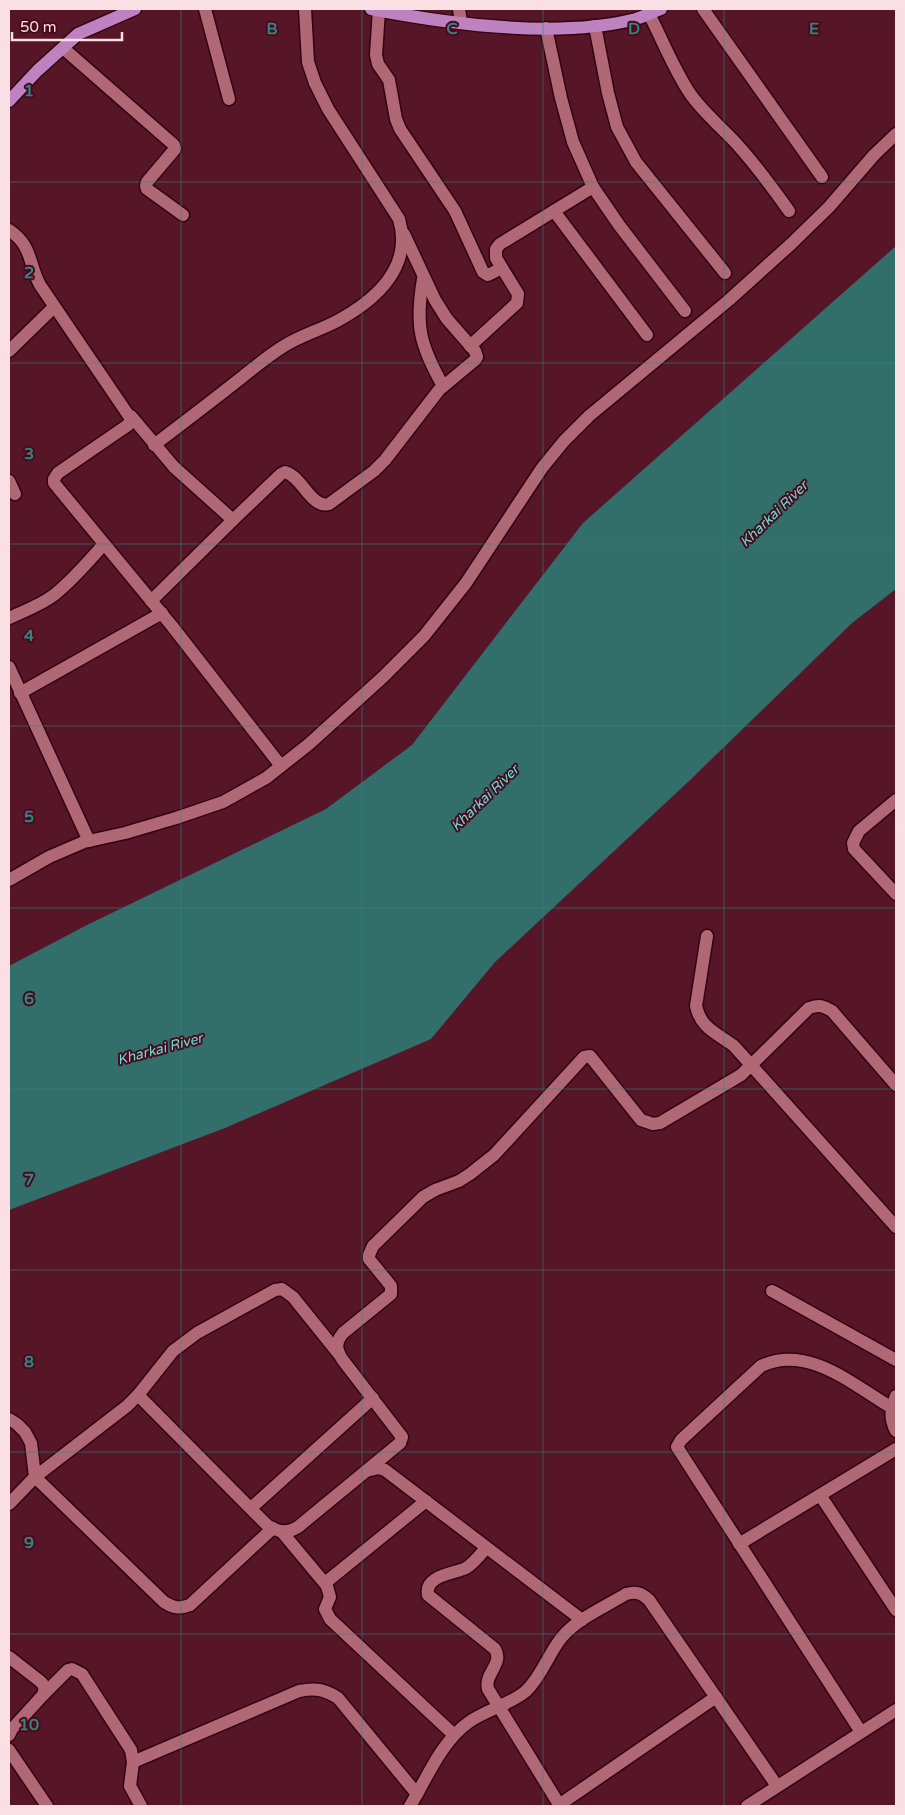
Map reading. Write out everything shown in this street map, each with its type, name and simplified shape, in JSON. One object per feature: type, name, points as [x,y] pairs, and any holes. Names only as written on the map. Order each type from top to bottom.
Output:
[{"type":"main road","points":[[9,101],[37,71],[78,34],[135,9]]},
{"type":"main road","points":[[375,10],[460,22],[546,28],[595,26],[637,19],[655,11]]},
{"type":"street","points":[[205,9],[229,100]]},
{"type":"street","points":[[151,601],[281,474],[285,472],[290,473],[318,503],[325,505],[374,471],[385,460],[431,400],[444,386],[475,360],[476,354],[435,300],[403,232],[399,218],[328,109],[314,83],[308,62],[305,9]]},
{"type":"street","points":[[460,9],[460,22]]},
{"type":"street","points":[[703,9],[822,177]]},
{"type":"street","points":[[375,10],[376,56],[378,64],[389,80],[396,120],[400,129],[455,211],[483,272],[488,275],[502,268]]},
{"type":"street","points":[[655,11],[676,68],[691,95],[710,118],[750,158],[789,211]]},
{"type":"street","points":[[595,26],[608,93],[617,127],[641,169],[726,273]]},
{"type":"street","points":[[546,28],[560,98],[573,142],[593,187],[619,225],[685,311]]},
{"type":"street","points":[[63,48],[174,145],[175,149],[147,182],[146,186],[147,189],[183,215]]},
{"type":"street","points":[[9,880],[49,857],[88,841],[124,833],[224,802],[266,778],[309,744],[383,677],[424,636],[466,583],[542,468],[564,441],[589,416],[729,300],[784,250],[829,207],[874,155],[896,134]]},
{"type":"street","points":[[470,346],[517,303],[518,294],[496,258],[496,248],[593,187]]},
{"type":"street","points":[[554,211],[648,335]]},
{"type":"street","points":[[9,230],[25,245],[31,257],[33,272],[54,307],[131,416],[180,474],[233,520]]},
{"type":"street","points":[[154,445],[283,346],[338,320],[363,305],[380,290],[391,276],[398,262],[403,232]]},
{"type":"street","points":[[424,279],[418,309],[420,333],[428,356],[444,386]]},
{"type":"street","points":[[9,351],[54,307]]},
{"type":"street","points":[[131,416],[131,422],[128,425],[58,473],[54,479],[56,486],[162,613],[281,766]]},
{"type":"street","points":[[9,481],[15,494]]},
{"type":"street","points":[[9,618],[33,608],[53,596],[72,579],[104,544]]},
{"type":"street","points":[[20,693],[162,613]]},
{"type":"street","points":[[9,667],[88,841]]},
{"type":"street","points":[[896,800],[859,831],[853,843],[854,849],[896,894]]},
{"type":"street","points":[[707,936],[696,1006],[698,1016],[703,1024],[734,1046],[896,1227]]},
{"type":"street","points":[[338,1353],[336,1345],[343,1333],[391,1294],[391,1286],[369,1259],[368,1255],[373,1246],[423,1197],[435,1190],[459,1181],[494,1155],[584,1057],[590,1056],[641,1120],[653,1124],[660,1123],[730,1083],[752,1066],[809,1008],[816,1005],[823,1006],[832,1011],[896,1085]]},
{"type":"street","points":[[9,1419],[25,1432],[31,1443],[35,1477],[164,1602],[173,1607],[181,1608],[190,1605],[278,1530],[291,1531],[298,1527],[400,1443],[402,1436],[293,1297],[282,1289],[275,1290],[197,1333],[173,1351],[127,1406],[35,1477],[9,1504]]},
{"type":"street","points":[[772,1291],[896,1360]]},
{"type":"street","points":[[861,1732],[677,1447],[681,1440],[761,1366],[772,1360],[785,1358],[824,1367],[894,1402],[892,1422],[896,1431]]},
{"type":"street","points":[[138,1395],[251,1508],[278,1530],[325,1583],[330,1591],[330,1597],[325,1608],[330,1619],[453,1734]]},
{"type":"street","points":[[251,1508],[373,1398]]},
{"type":"street","points":[[739,1544],[896,1449]]},
{"type":"street","points":[[366,1471],[379,1468],[385,1470],[582,1620]]},
{"type":"street","points":[[820,1495],[896,1610]]},
{"type":"street","points":[[325,1583],[426,1502]]},
{"type":"street","points":[[486,1548],[467,1567],[436,1578],[428,1586],[427,1591],[430,1598],[491,1646],[498,1654],[498,1659],[486,1682],[488,1689],[560,1806],[716,1696]]},
{"type":"street","points":[[410,1806],[440,1752],[453,1734],[470,1722],[524,1693],[532,1684],[560,1639],[569,1629],[626,1594],[635,1592],[642,1594],[649,1600],[777,1786]]},
{"type":"street","points":[[9,1657],[44,1685],[43,1695]]},
{"type":"street","points":[[9,1735],[43,1695],[68,1670],[77,1670],[82,1674],[131,1750],[133,1762],[130,1786],[141,1806]]},
{"type":"street","points":[[133,1762],[299,1691],[313,1688],[326,1690],[338,1698],[417,1794]]},
{"type":"street","points":[[747,1806],[896,1710]]},
{"type":"street","points":[[9,1750],[47,1806]]},
{"type":"water","name":"Kharkai River","points":[[896,246],[896,589],[852,623],[688,782],[495,962],[431,1039],[225,1128],[9,1210],[9,966],[87,925],[326,809],[412,745],[583,523]]}]
